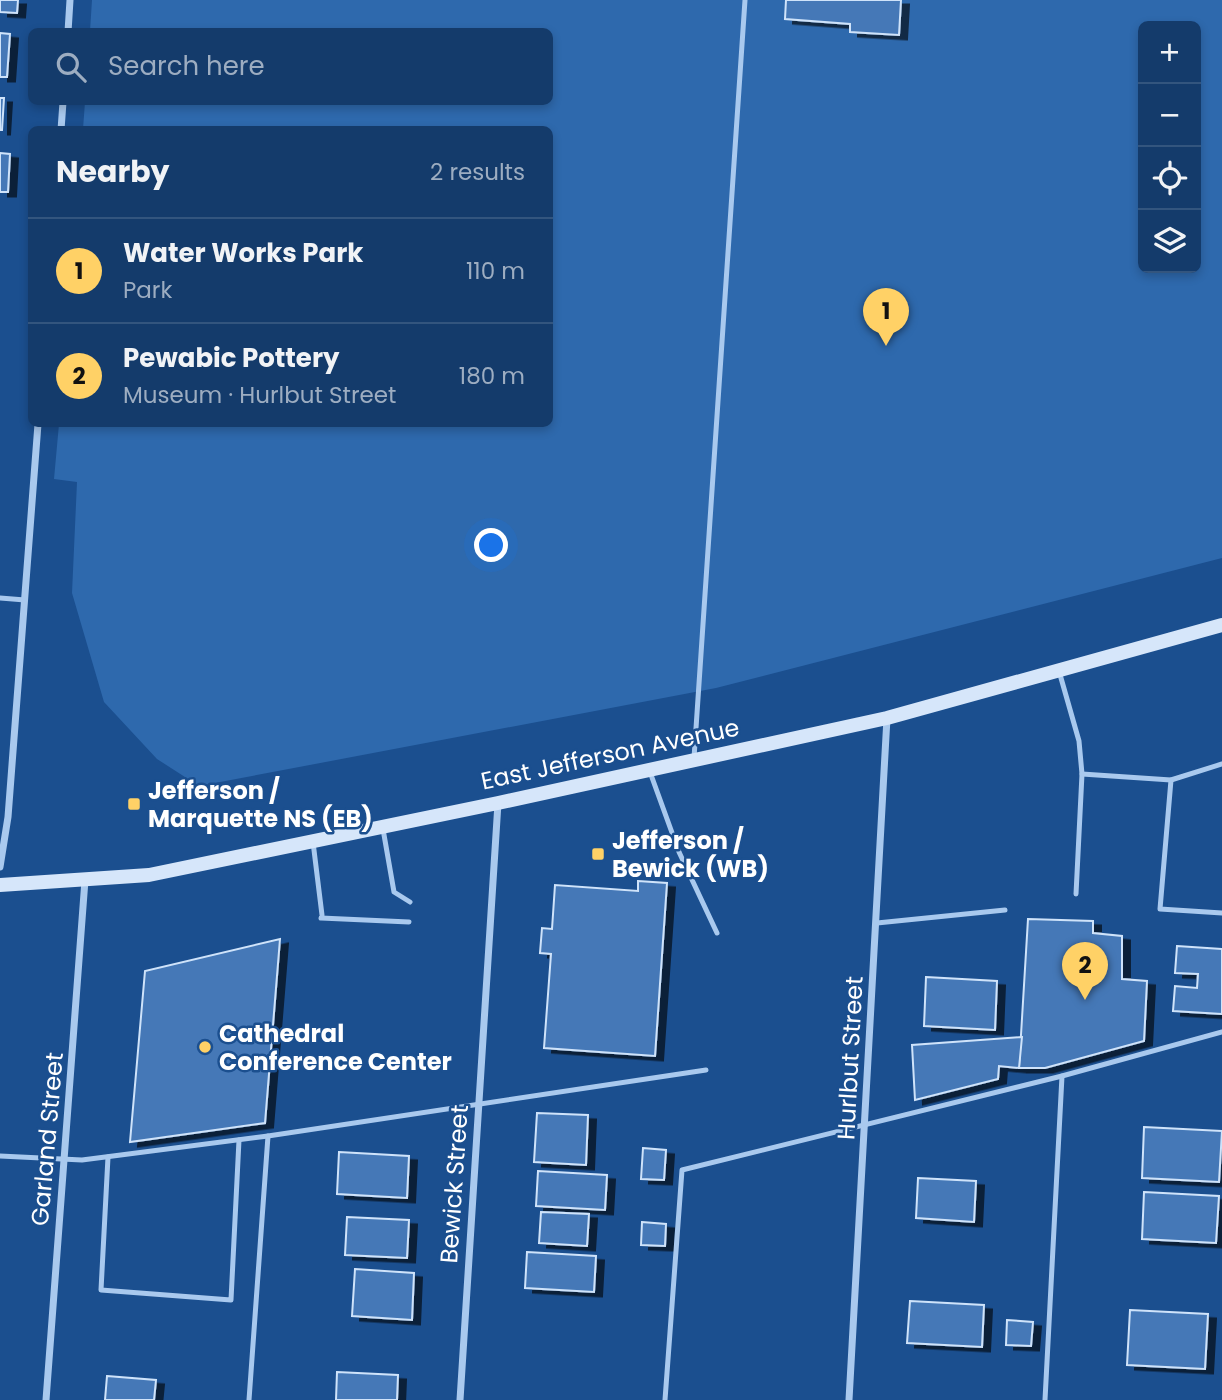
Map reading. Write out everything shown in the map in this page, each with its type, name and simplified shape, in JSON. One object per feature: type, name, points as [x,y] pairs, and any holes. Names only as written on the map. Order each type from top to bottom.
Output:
[{"type":"main road","name":"East Jefferson Avenue","points":[[0,885],[149,875],[498,803],[887,718],[1222,625]]},
{"type":"street","points":[[68,28],[71,0]]},
{"type":"street","points":[[61,126],[63,105]]},
{"type":"street","points":[[0,867],[8,817],[38,427]]},
{"type":"street","name":"Hurlbut Street","points":[[849,1400],[887,718]]},
{"type":"street","name":"Bewick Street","points":[[460,1400],[498,803]]},
{"type":"street","name":"Garland Street","points":[[46,1400],[85,880]]},
{"type":"lane","points":[[694,759],[745,0]]},
{"type":"lane","points":[[0,597],[25,600]]},
{"type":"lane","points":[[1059,671],[1079,741],[1082,774],[1076,894]]},
{"type":"lane","points":[[1082,774],[1171,780],[1222,764]]},
{"type":"lane","points":[[649,769],[679,852],[717,933]]},
{"type":"lane","points":[[1171,780],[1160,909],[1222,913]]},
{"type":"lane","points":[[383,826],[394,892],[410,902]]},
{"type":"lane","points":[[313,841],[322,916],[409,922]]},
{"type":"lane","points":[[877,923],[1005,911]]},
{"type":"lane","points":[[666,1400],[682,1170],[1062,1076],[1222,1032]]},
{"type":"lane","points":[[0,1156],[108,1157],[268,1136],[479,1102],[706,1070]]},
{"type":"lane","points":[[1045,1400],[1062,1076]]},
{"type":"lane","points":[[249,1400],[268,1136]]},
{"type":"lane","points":[[108,1157],[102,1290],[231,1300],[239,1140]]},
{"type":"shaded area","points":[[92,0],[1222,0],[1222,558],[716,688],[199,786],[157,759],[104,702],[72,593],[77,482],[54,479],[59,427],[553,427],[553,126],[83,126],[85,105],[553,105],[553,28],[90,28]]},
{"type":"building","points":[[0,0],[18,0],[17,13],[0,12]]},
{"type":"building","points":[[786,0],[901,0],[899,35],[850,32],[850,24],[785,19]]},
{"type":"building","points":[[0,33],[10,34],[7,77],[0,77]]},
{"type":"building","points":[[0,98],[4,98],[2,130],[0,130]]},
{"type":"building","points":[[0,153],[10,154],[8,192],[0,192]]},
{"type":"building","points":[[638,881],[667,883],[655,1056],[544,1048],[551,954],[540,953],[542,928],[552,929],[555,885],[638,891]]},
{"type":"building","points":[[1028,919],[1093,921],[1093,933],[1122,936],[1122,979],[1147,981],[1144,1041],[1045,1068],[1019,1068]]},
{"type":"building","name":"Cathedral Conference Center","points":[[280,939],[265,1123],[130,1142],[145,971]]},
{"type":"building","points":[[1177,946],[1222,949],[1222,1014],[1173,1011],[1175,986],[1197,988],[1198,974],[1175,973]]},
{"type":"building","points":[[926,977],[997,981],[995,1030],[924,1026]]},
{"type":"building","points":[[1022,1037],[1019,1068],[999,1066],[998,1079],[915,1100],[912,1045]]},
{"type":"building","points":[[537,1113],[588,1115],[586,1165],[534,1162]]},
{"type":"building","points":[[1144,1127],[1222,1131],[1219,1182],[1142,1178]]},
{"type":"building","points":[[643,1148],[666,1150],[664,1180],[641,1179]]},
{"type":"building","points":[[339,1152],[409,1156],[407,1198],[337,1194]]},
{"type":"building","points":[[538,1171],[607,1175],[605,1210],[536,1206]]},
{"type":"building","points":[[918,1178],[976,1181],[974,1222],[916,1218]]},
{"type":"building","points":[[1144,1192],[1219,1196],[1216,1243],[1142,1239]]},
{"type":"building","points":[[541,1212],[589,1214],[587,1246],[539,1243]]},
{"type":"building","points":[[347,1217],[409,1220],[407,1258],[345,1255]]},
{"type":"building","points":[[642,1222],[666,1224],[665,1246],[641,1245]]},
{"type":"building","points":[[527,1252],[596,1256],[594,1292],[525,1288]]},
{"type":"building","points":[[355,1269],[414,1273],[412,1320],[352,1316]]},
{"type":"building","points":[[910,1301],[984,1305],[982,1347],[907,1343]]},
{"type":"building","points":[[1130,1310],[1208,1314],[1205,1369],[1127,1365]]},
{"type":"building","points":[[1007,1320],[1033,1322],[1031,1346],[1006,1345]]},
{"type":"building","points":[[337,1372],[398,1375],[397,1400],[336,1400]]},
{"type":"building","points":[[107,1376],[156,1380],[154,1400],[105,1400]]},
{"type":"place","name":"Water Works Park","points":[[886,346]]},
{"type":"place","name":"Jefferson / Marquette NS (EB)","points":[[134,804]]},
{"type":"place","name":"Jefferson / Bewick (WB)","points":[[598,854]]},
{"type":"place","name":"Pewabic Pottery","points":[[1085,1000]]},
{"type":"place","name":"Cathedral Conference Center","points":[[205,1047]]}]
